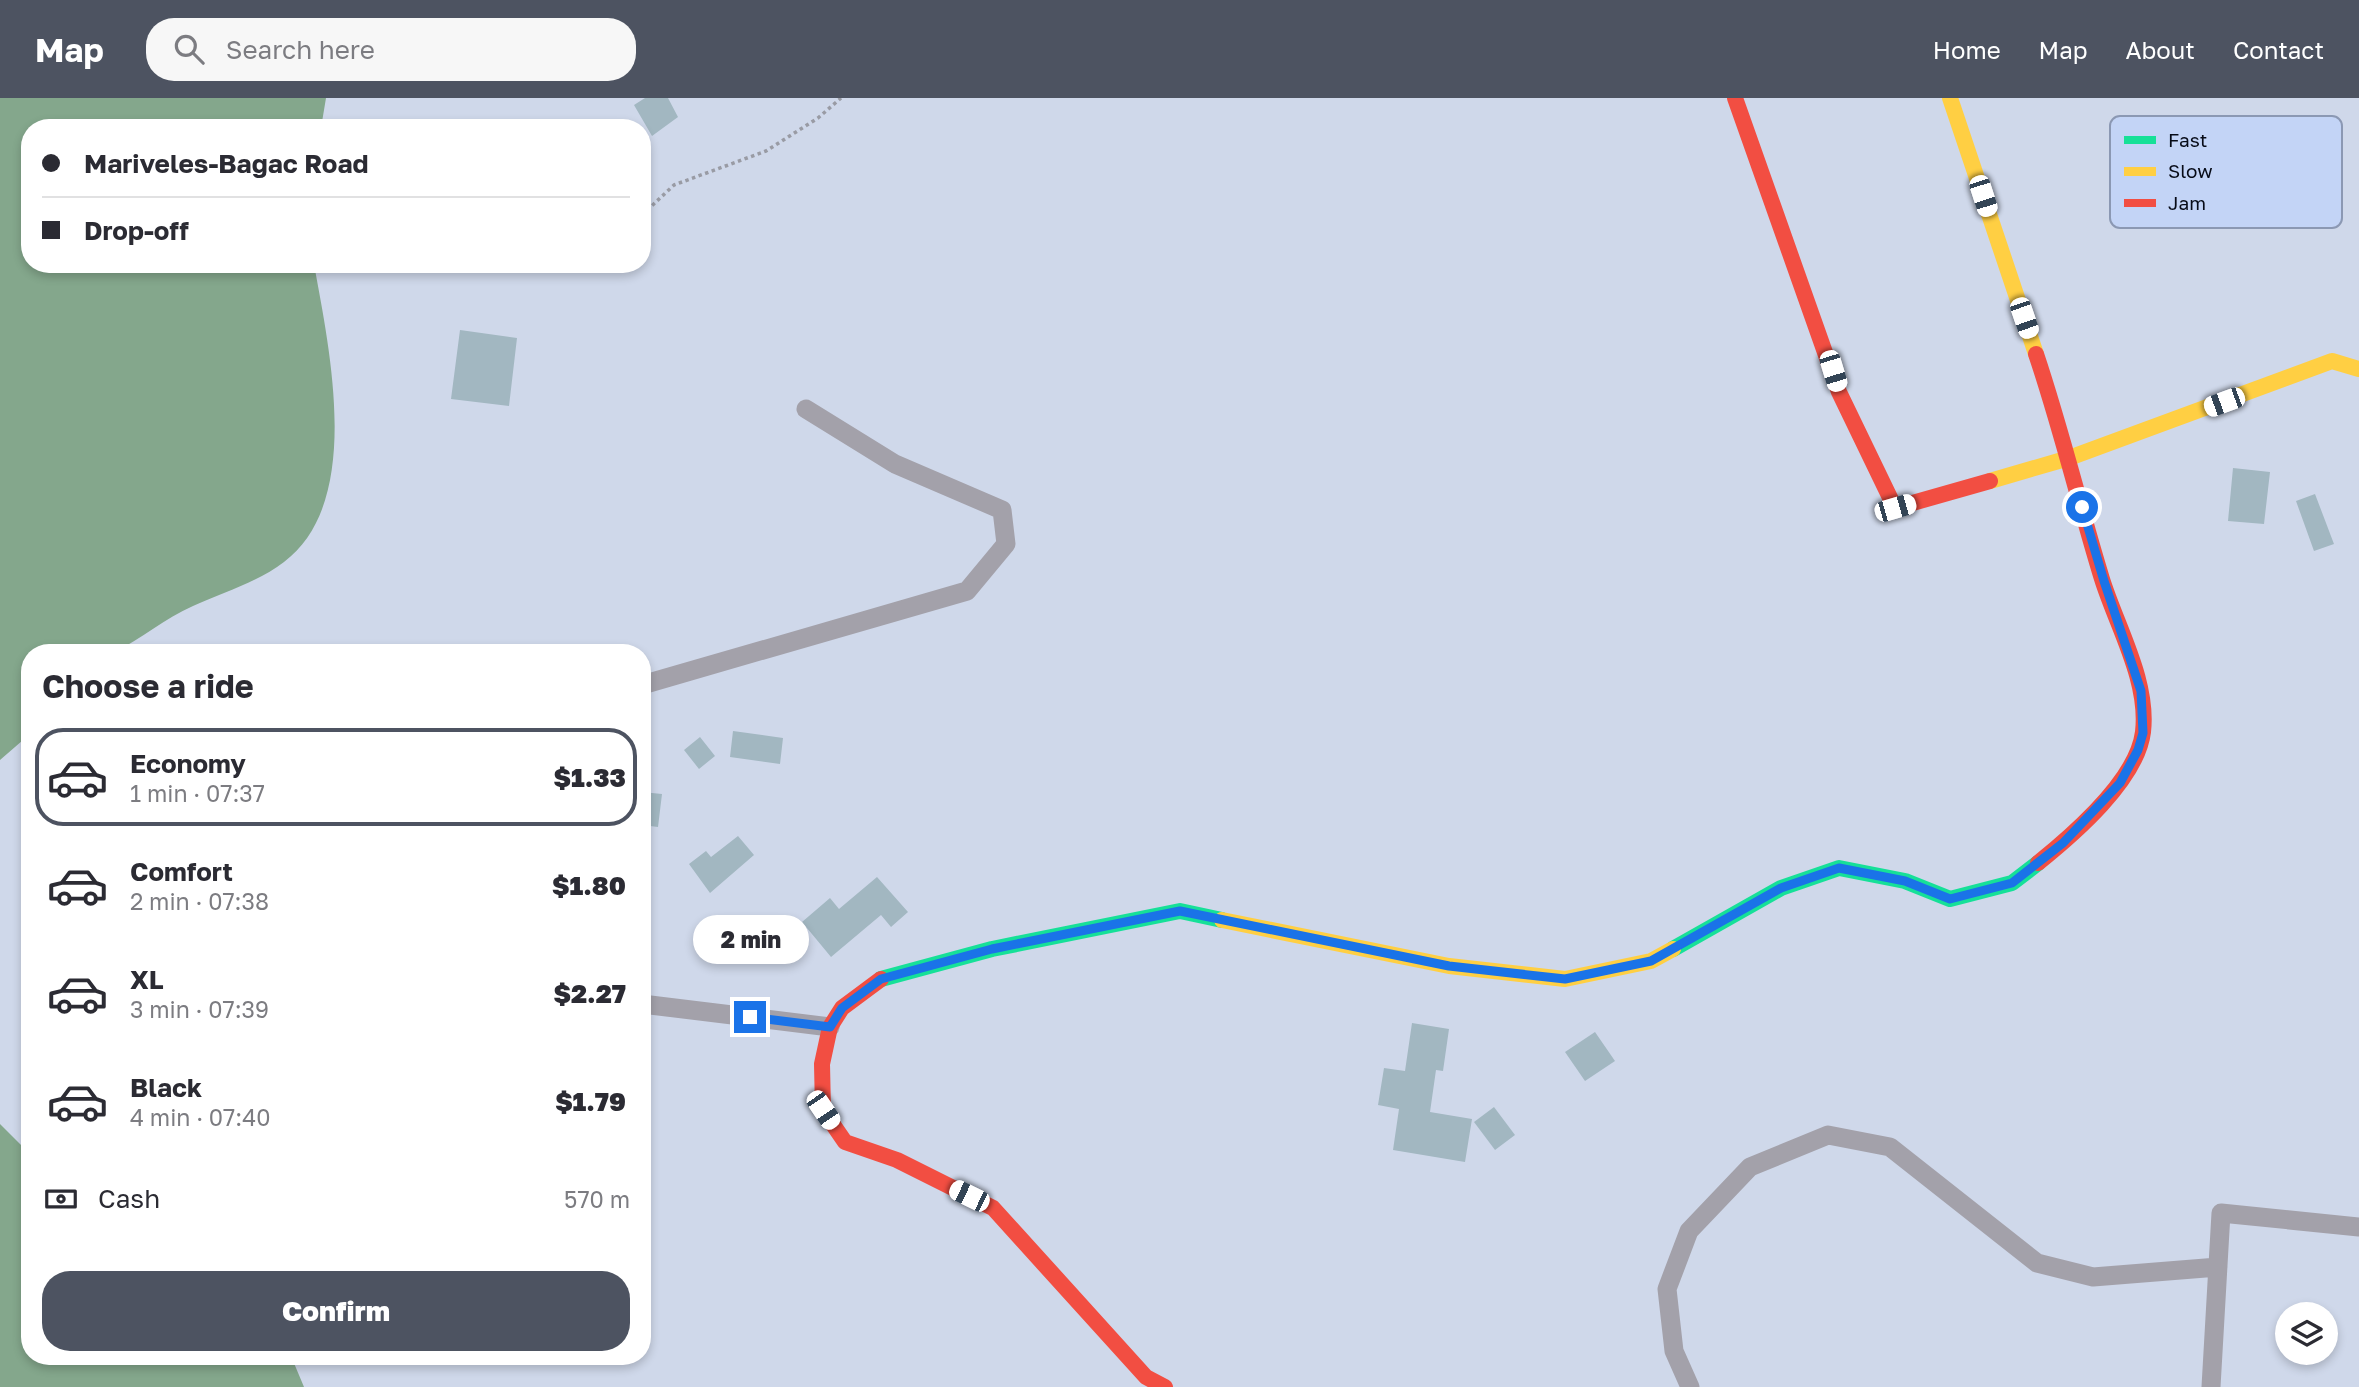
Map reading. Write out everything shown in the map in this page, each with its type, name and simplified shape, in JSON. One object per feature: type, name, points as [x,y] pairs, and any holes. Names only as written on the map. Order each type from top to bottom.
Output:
[{"type":"main road","points":[[1735,98],[1839,392],[1895,508],[2068,458],[2332,361],[2359,369]]},
{"type":"main road","points":[[1164,1387],[1146,1377],[993,1208],[897,1160],[845,1142],[823,1110],[822,1064],[830,1027],[842,1008],[881,979],[992,949],[1180,911],[1449,966],[1565,979],[1651,961],[1781,888],[1839,868],[1905,881],[1950,899],[2012,883],[2063,843],[2120,783],[2138,750],[2143,733],[2141,691],[1950,98]]},
{"type":"street","points":[[651,682],[967,591],[1006,544],[1002,510],[895,464],[806,409]]},
{"type":"street","points":[[651,1005],[830,1027]]},
{"type":"street","points":[[1690,1387],[1674,1351],[1667,1289],[1689,1231],[1750,1167],[1828,1135],[1890,1147],[2037,1263],[2093,1277],[2218,1267]]},
{"type":"street","points":[[2211,1387],[2221,1213],[2359,1227]]},
{"type":"path","points":[[651,207],[674,185],[766,151],[818,118],[841,98]]},
{"type":"shaded area","points":[[0,98],[326,98],[322,119],[21,119],[21,273],[316,273],[327,338],[335,422],[333,463],[325,502],[309,535],[284,562],[251,581],[183,611],[129,644],[21,644],[21,742],[0,760]]},
{"type":"shaded area","points":[[0,1124],[21,1145],[21,1365],[295,1365],[304,1387],[0,1387]]},
{"type":"building","points":[[645,98],[668,98],[678,117],[652,136],[651,119],[642,119],[634,105]]},
{"type":"building","points":[[460,330],[517,338],[509,406],[451,399]]},
{"type":"building","points":[[2233,468],[2270,472],[2264,524],[2228,521]]},
{"type":"building","points":[[2315,494],[2334,544],[2314,551],[2296,501]]},
{"type":"building","points":[[733,731],[783,738],[780,764],[730,757]]},
{"type":"building","points":[[700,737],[715,756],[699,769],[684,750]]},
{"type":"building","points":[[651,793],[662,794],[658,827],[651,826]]},
{"type":"building","points":[[738,836],[754,855],[710,893],[689,864],[706,851],[711,857]]},
{"type":"building","points":[[877,877],[908,912],[891,927],[881,915],[831,957],[802,922],[830,898],[839,909]]},
{"type":"building","points":[[1412,1023],[1449,1029],[1443,1071],[1436,1070],[1430,1112],[1472,1119],[1465,1162],[1393,1150],[1399,1109],[1378,1105],[1384,1068],[1405,1071]]},
{"type":"building","points":[[1595,1032],[1615,1061],[1585,1081],[1565,1052]]},
{"type":"building","points":[[1494,1107],[1515,1135],[1495,1150],[1474,1122]]},
{"type":"traffic: fast","points":[[1673,949],[1781,888],[1839,868],[1905,881],[1950,899],[2012,883],[2038,863]]},
{"type":"traffic: fast","points":[[881,979],[992,949],[1180,911],[1222,920]]},
{"type":"traffic: slow","points":[[1950,98],[2036,354]]},
{"type":"traffic: slow","points":[[1990,481],[2069,458],[2332,361],[2359,369]]},
{"type":"traffic: slow","points":[[1222,920],[1449,966],[1565,979],[1651,961],[1673,949]]},
{"type":"traffic: jam","points":[[1735,98],[1839,392],[1895,508],[1990,481]]},
{"type":"traffic: jam","points":[[2036,354],[2102,579],[2137,674],[2144,713],[2138,750],[2117,787],[2069,837],[2038,863]]},
{"type":"traffic: jam","points":[[881,979],[842,1008],[830,1027],[822,1064],[823,1110],[845,1142],[897,1160],[993,1208],[1146,1377],[1165,1387]]},
{"type":"route","points":[[750,1017],[830,1027],[842,1008],[881,979],[992,949],[1180,911],[1449,966],[1565,979],[1651,961],[1781,888],[1839,868],[1905,881],[1950,899],[2012,883],[2063,843],[2120,783],[2131,766],[2143,733],[2145,718],[2141,691],[2082,507]]}]
